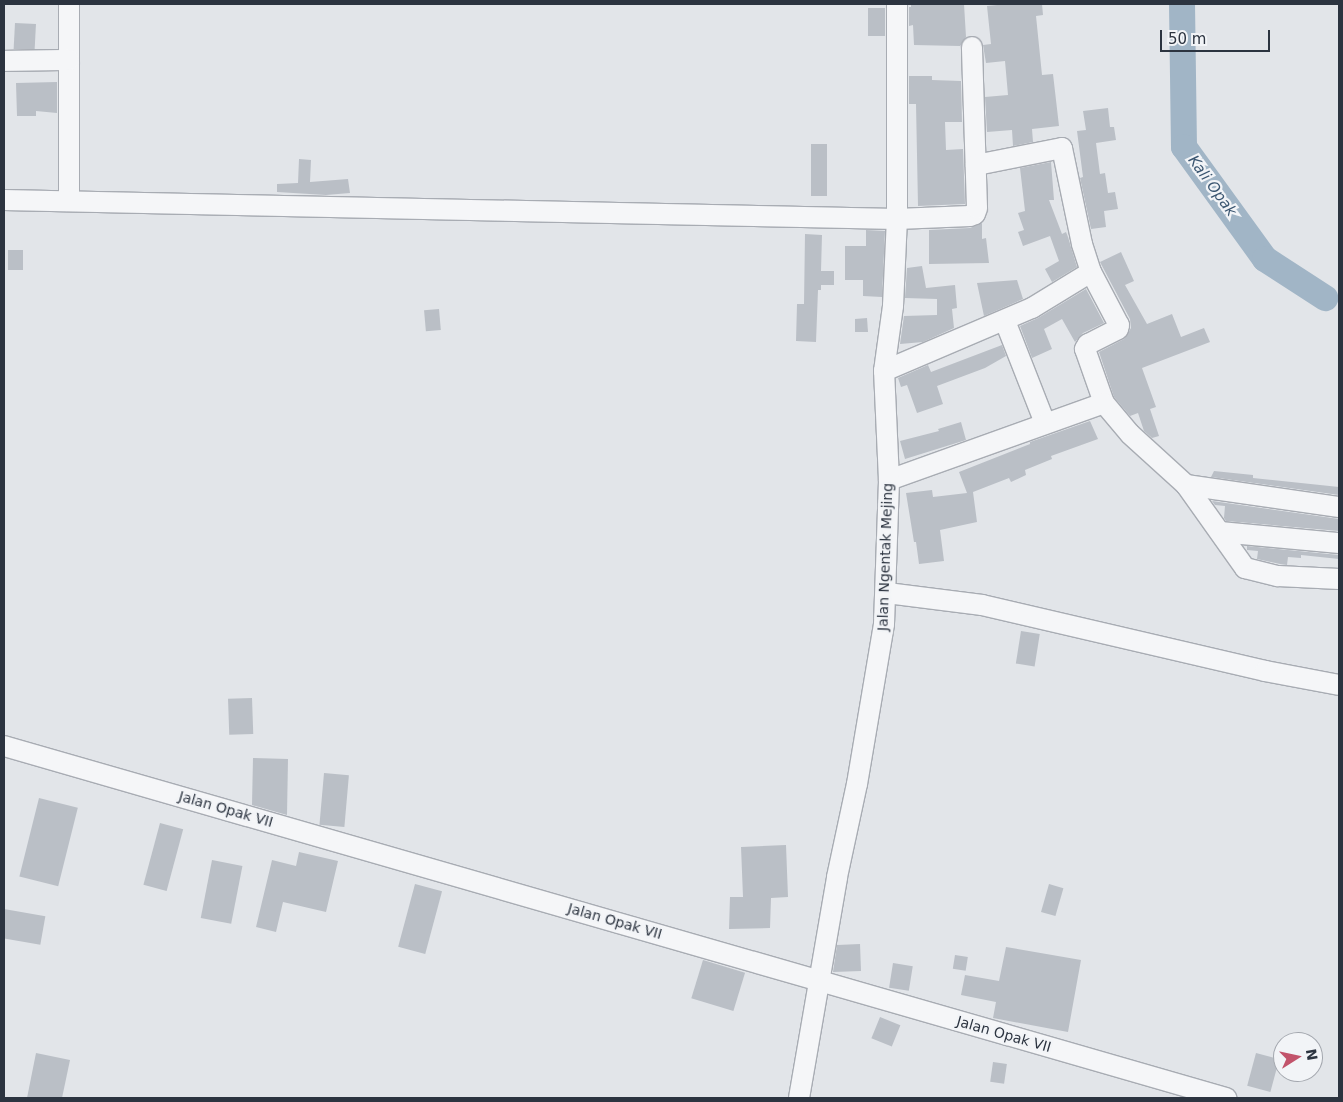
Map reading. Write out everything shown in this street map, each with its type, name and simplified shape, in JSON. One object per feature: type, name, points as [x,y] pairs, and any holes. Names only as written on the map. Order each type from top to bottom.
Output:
[{"type":"street","points":[[69,4],[69,201]]},
{"type":"street","name":"Jalan Ngentak Mejing","points":[[799,1098],[819,980],[875,687],[887,592],[889,480],[884,371],[893,306],[897,219],[897,4]]},
{"type":"street","points":[[4,200],[897,219],[973,216],[977,208],[972,47]]},
{"type":"street","points":[[4,61],[69,60]]},
{"type":"street","points":[[976,165],[1062,148],[1082,244],[1091,272],[1119,325],[1118,329],[1088,344],[1085,349],[1104,403],[1130,434],[1186,485],[1245,568],[1278,576],[1339,579]]},
{"type":"street","points":[[884,371],[1005,321],[1032,308],[1091,272]]},
{"type":"street","points":[[1005,321],[1045,424]]},
{"type":"street","points":[[889,480],[1104,403]]},
{"type":"street","points":[[1186,485],[1339,507]]},
{"type":"street","points":[[1220,532],[1339,544]]},
{"type":"street","points":[[887,592],[982,605],[1265,671],[1339,685]]},
{"type":"street","name":"Jalan Opak VII","points":[[4,746],[1226,1098]]},
{"type":"building","points":[[911,4],[964,4],[966,37],[960,46],[914,45],[913,25],[909,26],[909,7],[911,7]]},
{"type":"building","points":[[1042,4],[1043,15],[1036,16],[1042,75],[1053,74],[1059,126],[1032,129],[1033,142],[1013,146],[1012,130],[987,132],[985,97],[1008,95],[1005,61],[986,63],[983,45],[991,44],[987,6]]},
{"type":"building","points":[[868,8],[885,8],[885,36],[868,36]]},
{"type":"building","points":[[15,23],[36,24],[35,50],[14,49]]},
{"type":"building","points":[[909,76],[932,76],[932,80],[961,81],[962,122],[945,122],[946,150],[963,149],[965,204],[918,206],[916,104],[909,104]]},
{"type":"building","points":[[57,82],[57,113],[36,111],[36,116],[17,116],[16,83]]},
{"type":"building","points":[[1108,108],[1110,127],[1114,127],[1116,140],[1096,143],[1100,174],[1105,173],[1108,193],[1115,192],[1118,209],[1104,211],[1106,227],[1091,229],[1080,178],[1083,177],[1077,131],[1086,130],[1083,111]]},
{"type":"building","points":[[811,144],[827,144],[827,196],[811,196]]},
{"type":"building","points":[[299,159],[311,160],[310,182],[348,179],[350,193],[326,195],[277,192],[277,184],[298,183]]},
{"type":"building","points":[[1051,162],[1054,200],[1049,200],[1062,234],[1066,232],[1077,267],[1052,282],[1045,269],[1059,261],[1050,236],[1023,246],[1018,232],[1024,230],[1018,213],[1025,211],[1020,168]]},
{"type":"building","points":[[982,223],[982,239],[986,238],[989,263],[929,264],[929,230],[970,228]]},
{"type":"building","points":[[866,230],[885,231],[882,297],[863,296],[863,280],[845,280],[845,246],[866,246]]},
{"type":"building","points":[[805,234],[822,235],[821,271],[834,271],[834,285],[821,285],[821,290],[818,290],[816,342],[796,341],[797,304],[804,304]]},
{"type":"building","points":[[8,250],[23,250],[23,270],[8,270]]},
{"type":"building","points":[[1121,252],[1134,281],[1125,285],[1147,324],[1172,314],[1181,337],[1204,328],[1210,342],[1142,368],[1156,407],[1150,409],[1159,436],[1152,438],[1144,431],[1138,413],[1130,416],[1114,397],[1099,352],[1124,339],[1131,328],[1130,319],[1100,262]]},
{"type":"building","points":[[922,266],[926,288],[955,285],[957,308],[952,309],[954,328],[923,342],[900,344],[904,316],[937,315],[937,299],[905,298],[907,268]]},
{"type":"building","points":[[1017,280],[1023,299],[984,316],[977,283]]},
{"type":"building","points":[[1086,289],[1104,323],[1083,333],[1075,342],[1062,319],[1044,329],[1052,349],[1032,358],[1020,326],[1038,318]]},
{"type":"building","points":[[439,309],[441,330],[426,331],[424,310]]},
{"type":"building","points":[[867,318],[868,332],[855,332],[855,319]]},
{"type":"building","points":[[1002,345],[1006,356],[985,368],[937,386],[943,404],[917,413],[907,385],[901,387],[898,378],[928,365],[931,372]]},
{"type":"building","points":[[1090,421],[1098,439],[1051,456],[1052,459],[1025,470],[1026,475],[1011,482],[1009,478],[973,492],[977,522],[940,530],[944,561],[919,564],[906,493],[932,490],[933,497],[967,493],[959,472],[1030,444],[1030,442]]},
{"type":"building","points":[[961,422],[966,440],[905,459],[900,441],[939,431],[938,429]]},
{"type":"building","points":[[1214,471],[1253,475],[1253,478],[1339,487],[1339,495],[1211,477]]},
{"type":"building","points":[[1212,501],[1339,519],[1339,531],[1226,521],[1224,518],[1225,506],[1215,505]]},
{"type":"building","points":[[1247,546],[1339,555],[1339,559],[1301,555],[1301,558],[1288,557],[1287,565],[1257,559],[1258,551],[1247,550]]},
{"type":"building","points":[[1021,631],[1040,634],[1035,667],[1016,664]]},
{"type":"building","points":[[252,698],[253,734],[229,735],[228,699]]},
{"type":"building","points":[[253,758],[288,759],[287,815],[252,805]]},
{"type":"building","points":[[324,773],[349,775],[344,827],[319,825]]},
{"type":"building","points":[[39,798],[78,808],[58,886],[19,877]]},
{"type":"building","points":[[160,823],[183,829],[167,891],[143,885]]},
{"type":"building","points":[[786,845],[788,897],[771,898],[770,928],[729,929],[730,897],[743,897],[741,847]]},
{"type":"building","points":[[299,852],[338,861],[326,912],[283,902],[276,932],[256,927],[272,860],[296,866]]},
{"type":"building","points":[[212,860],[242,866],[231,924],[201,918]]},
{"type":"building","points":[[415,884],[442,891],[425,954],[398,947]]},
{"type":"building","points":[[1049,884],[1063,888],[1055,916],[1041,912]]},
{"type":"building","points":[[4,909],[45,916],[40,945],[4,938]]},
{"type":"building","points":[[860,944],[861,971],[833,972],[837,945]]},
{"type":"building","points":[[1006,947],[1081,960],[1068,1032],[993,1018],[996,1002],[961,995],[965,975],[999,981]]},
{"type":"building","points":[[955,955],[968,957],[966,971],[953,969]]},
{"type":"building","points":[[703,960],[745,973],[733,1011],[691,998]]},
{"type":"building","points":[[893,963],[913,966],[909,991],[889,988]]},
{"type":"building","points":[[880,1017],[900,1025],[892,1047],[871,1038]]},
{"type":"building","points":[[36,1053],[70,1060],[62,1098],[27,1098]]},
{"type":"building","points":[[1256,1053],[1273,1058],[1273,1082],[1270,1092],[1247,1086]]},
{"type":"building","points":[[993,1062],[1007,1064],[1004,1084],[990,1082]]},
{"type":"waterway","name":"Kali Opak","points":[[1182,4],[1184,147],[1265,259],[1325,298]]}]
